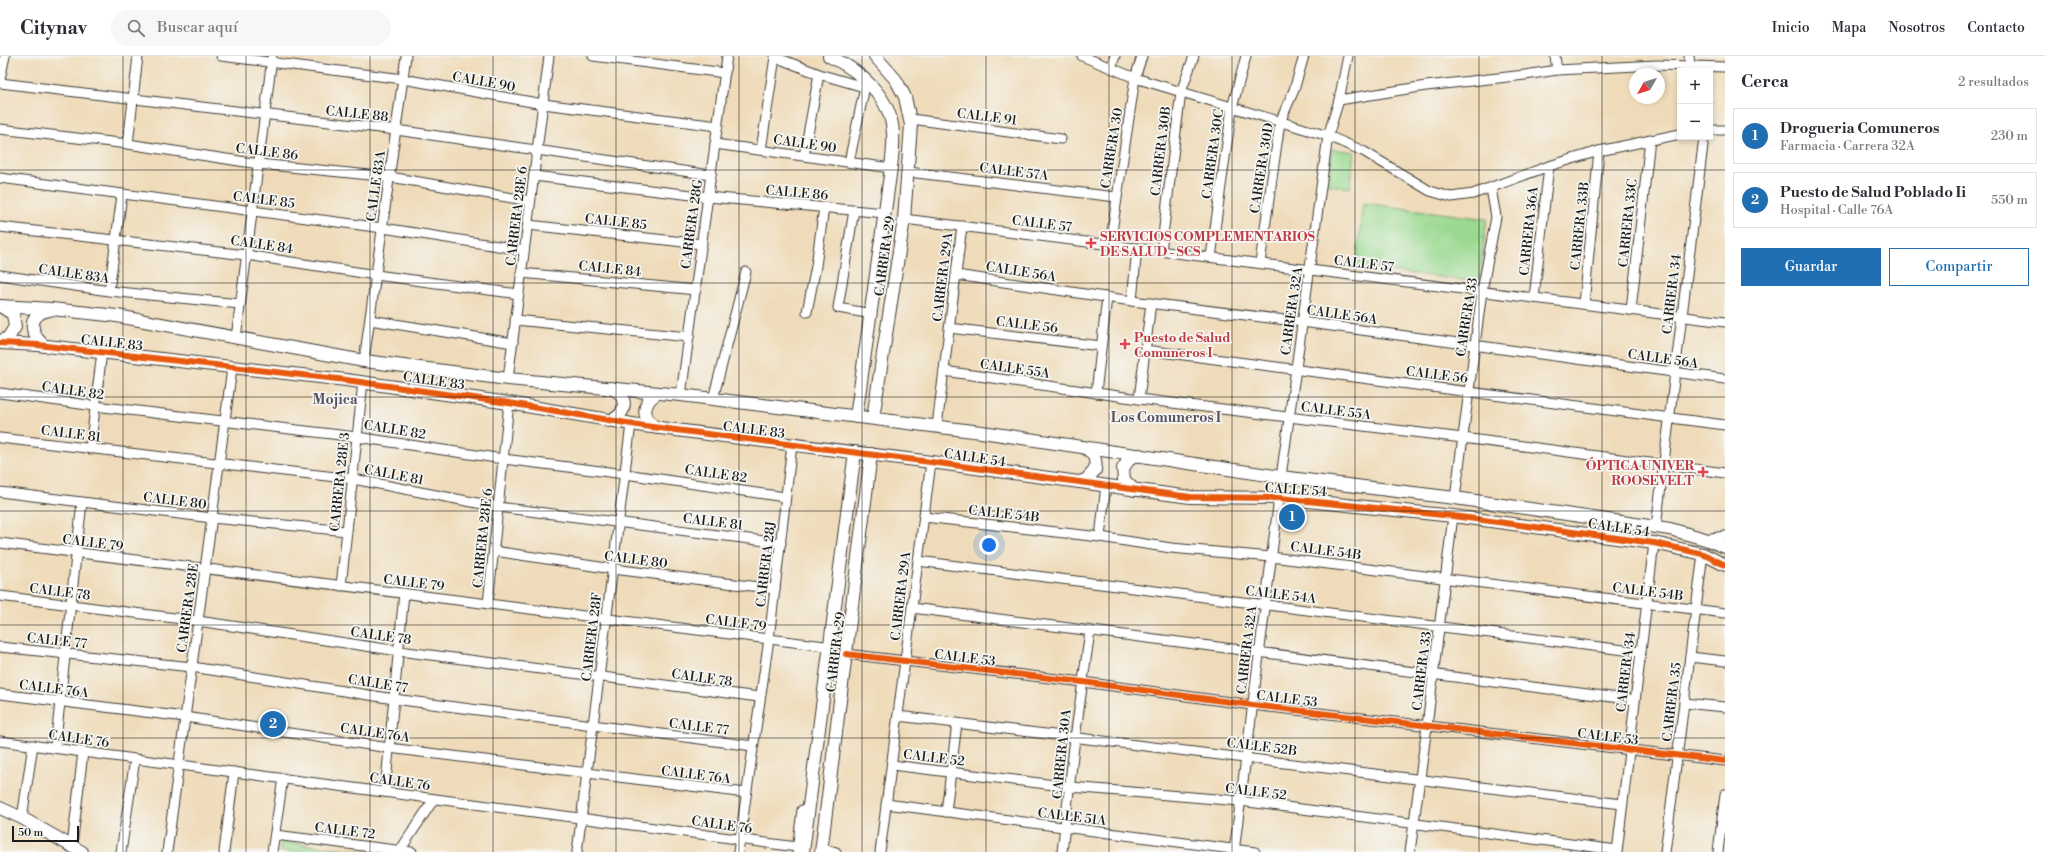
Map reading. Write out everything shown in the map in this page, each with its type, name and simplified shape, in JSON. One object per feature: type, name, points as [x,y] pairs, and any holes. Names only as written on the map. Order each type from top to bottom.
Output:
[{"type":"main road","name":"CARRERA 29","points":[[829,56],[853,69],[865,84],[883,101],[891,119],[893,133],[891,168],[884,212],[872,314],[864,418]]},
{"type":"main road","name":"CARRERA 29","points":[[864,418],[904,219],[911,141],[910,119],[905,97],[887,68],[875,56]]},
{"type":"main road","name":"CALLE 83","points":[[1,306],[52,309],[117,316],[364,361],[508,379],[681,395],[864,418]]},
{"type":"main road","points":[[0,342],[8,338],[15,327],[13,314],[1,306]]},
{"type":"main road","points":[[45,346],[38,341],[33,333],[32,324],[36,316],[44,311],[52,309]]},
{"type":"main road","name":"CALLE 83","points":[[0,342],[102,352],[363,382],[509,403],[608,421],[863,453]]},
{"type":"main road","points":[[608,421],[615,419],[624,409],[622,395],[617,390],[610,388]]},
{"type":"main road","points":[[658,394],[651,397],[646,403],[644,411],[646,419],[651,425],[658,428]]},
{"type":"main road","name":"CALLE 54","points":[[864,418],[937,426],[1281,476],[1656,526],[1705,539],[1725,547]]},
{"type":"main road","points":[[1079,482],[1086,480],[1095,470],[1094,456],[1090,450],[1083,447]]},
{"type":"main road","name":"CARRERA 29","points":[[821,851],[846,654],[863,453]]},
{"type":"main road","name":"CARRERA 29","points":[[799,850],[863,453]]},
{"type":"main road","name":"CALLE 54","points":[[863,453],[1190,497],[1279,498],[1453,516],[1654,543],[1703,554],[1725,564]]},
{"type":"main road","points":[[1138,491],[1128,486],[1124,480],[1123,468],[1131,458],[1143,455]]},
{"type":"main road","points":[[0,808],[22,818],[77,849]]},
{"type":"street","points":[[0,79],[4,56]]},
{"type":"street","points":[[128,144],[138,56]]},
{"type":"street","name":"CALLE 90","points":[[221,56],[271,59],[403,79],[543,104],[718,126]]},
{"type":"street","name":"CALLE 83A","points":[[364,361],[406,56]]},
{"type":"street","name":"CARRERA 28E 6","points":[[508,379],[549,56]]},
{"type":"street","points":[[593,56],[725,73]]},
{"type":"street","name":"CARRERA 28G","points":[[681,395],[727,56]]},
{"type":"street","points":[[1082,56],[1135,78],[1328,136],[1363,151],[1418,185],[1440,195],[1460,197],[1491,188],[1549,166],[1599,151],[1677,134]]},
{"type":"street","points":[[1111,68],[1115,56]]},
{"type":"street","name":"CARRERA 30","points":[[1110,245],[1135,78],[1142,56]]},
{"type":"street","name":"CARRERA 30B","points":[[1161,251],[1181,92],[1194,56]]},
{"type":"street","name":"CARRERA 30C","points":[[1211,257],[1232,108],[1246,56]]},
{"type":"street","name":"CARRERA 30D","points":[[1260,263],[1280,122],[1294,90],[1304,56]]},
{"type":"street","name":"CARRERA 32A","points":[[1281,476],[1328,136],[1340,100],[1348,56]]},
{"type":"street","points":[[1555,56],[1557,70]]},
{"type":"street","points":[[1689,56],[1690,66]]},
{"type":"street","points":[[761,150],[775,58],[819,74],[865,84],[849,162]]},
{"type":"street","points":[[236,338],[271,59]]},
{"type":"street","points":[[1340,100],[1426,86],[1525,76],[1557,70],[1658,65],[1725,67]]},
{"type":"street","points":[[804,156],[819,74]]},
{"type":"street","name":"CALLE 88","points":[[0,82],[264,116],[396,130],[711,175]]},
{"type":"street","name":"CALLE 91","points":[[910,119],[1061,138]]},
{"type":"street","name":"CALLE 86","points":[[0,129],[128,144],[259,164],[390,177],[530,201]]},
{"type":"street","points":[[1713,130],[1725,130]]},
{"type":"street","name":"CARRERA 33C","points":[[1630,310],[1650,139]]},
{"type":"street","name":"CARRERA 34","points":[[1656,526],[1704,140]]},
{"type":"street","name":"CALLE 90","points":[[715,144],[891,168]]},
{"type":"street","name":"CARRERA 33B","points":[[1584,304],[1599,151]]},
{"type":"street","name":"CARRERA 36A","points":[[1534,298],[1549,166]]},
{"type":"street","name":"CALLE 57A","points":[[908,172],[1116,197]]},
{"type":"street","name":"CALLE 86","points":[[534,176],[708,197],[884,212]]},
{"type":"street","name":"CALLE 85","points":[[0,178],[383,228],[524,250]]},
{"type":"street","name":"CARRERA 33","points":[[1455,498],[1474,345],[1482,291],[1493,241],[1496,217],[1491,188]]},
{"type":"street","points":[[110,291],[122,195]]},
{"type":"street","points":[[807,312],[816,266],[824,207]]},
{"type":"street","points":[[854,210],[838,308],[872,314]]},
{"type":"street","name":"CALLE 57","points":[[904,219],[1725,322]]},
{"type":"street","name":"CALLE 85","points":[[528,224],[702,244]]},
{"type":"street","name":"CALLE 84","points":[[0,226],[246,255],[376,275],[519,294]]},
{"type":"street","name":"CARRERA 29A","points":[[937,426],[962,226]]},
{"type":"street","points":[[1132,301],[1137,248]]},
{"type":"street","points":[[713,399],[746,272]]},
{"type":"street","name":"CALLE 84","points":[[522,273],[696,290]]},
{"type":"street","name":"CALLE 83A","points":[[0,275],[110,291],[240,304]]},
{"type":"street","name":"CALLE 56A","points":[[956,275],[1107,298],[1302,322],[1725,379]]},
{"type":"street","points":[[1096,393],[1107,298]]},
{"type":"street","points":[[1139,399],[1151,303]]},
{"type":"street","points":[[370,320],[512,342]]},
{"type":"street","points":[[516,320],[689,337]]},
{"type":"street","name":"CALLE 56","points":[[949,328],[1101,346]]},
{"type":"street","name":"CALLE 56","points":[[1145,350],[1725,424]]},
{"type":"street","points":[[90,449],[102,352]]},
{"type":"street","name":"CARRERA 28E","points":[[167,852],[232,368]]},
{"type":"street","name":"CALLE 55A","points":[[944,372],[1139,399],[1463,438],[1725,473]]},
{"type":"street","name":"CARRERA 28E 3","points":[[341,586],[363,382]]},
{"type":"street","name":"CALLE 82","points":[[0,393],[95,406],[357,437],[503,459],[785,496]]},
{"type":"street","name":"CARRERA 28E 6","points":[[488,604],[509,403]]},
{"type":"street","name":"CARRERA 28F","points":[[577,852],[631,424]]},
{"type":"street","name":"CALLE 81","points":[[0,438],[353,480],[498,507],[781,543]]},
{"type":"street","name":"CARRERA 28J","points":[[738,852],[775,589],[792,445]]},
{"type":"street","points":[[799,850],[825,646],[850,469],[849,462],[842,451]]},
{"type":"street","name":"CARRERA 29A","points":[[880,852],[931,462]]},
{"type":"street","points":[[1100,537],[1106,485]]},
{"type":"street","name":"CALLE 80","points":[[0,492],[212,518],[347,531]]},
{"type":"street","name":"CARRERA 32A","points":[[1234,851],[1279,498]]},
{"type":"street","points":[[55,748],[67,654],[82,502]]},
{"type":"street","name":"CARRERA 33","points":[[1410,852],[1453,516]]},
{"type":"street","name":"CALLE 54B","points":[[924,517],[1100,537],[1171,548],[1272,556],[1725,613]]},
{"type":"street","points":[[1705,539],[1725,536]]},
{"type":"street","name":"CALLE 79","points":[[0,543],[825,646]]},
{"type":"street","name":"CARRERA 34","points":[[1617,851],[1654,543]]},
{"type":"street","name":"CALLE 80","points":[[494,551],[613,569],[775,589]]},
{"type":"street","name":"CARRERA 35","points":[[1665,852],[1703,554]]},
{"type":"street","name":"CALLE 54A","points":[[918,561],[1439,628],[1640,652]]},
{"type":"street","points":[[385,792],[404,594]]},
{"type":"street","name":"CALLE 78","points":[[0,596],[198,621],[399,651],[759,697]]},
{"type":"street","points":[[912,608],[1635,700]]},
{"type":"street","name":"CARRERA 30A","points":[[1062,852],[1071,787],[1075,738],[1090,631]]},
{"type":"street","name":"CALLE 77","points":[[0,647],[192,667],[394,699],[753,746]]},
{"type":"street","name":"CALLE 53","points":[[846,654],[1083,682],[1252,706],[1725,761]]},
{"type":"street","points":[[1690,657],[1725,661]]},
{"type":"street","name":"CALLE 76A","points":[[0,694],[185,717],[389,748],[746,794]]},
{"type":"street","points":[[1684,703],[1725,707]]},
{"type":"street","name":"CALLE 52B","points":[[898,716],[1622,804]]},
{"type":"street","points":[[946,812],[957,723]]},
{"type":"street","name":"CALLE 76","points":[[0,741],[740,839],[799,850]]},
{"type":"street","points":[[22,818],[33,745]]},
{"type":"street","points":[[77,849],[83,752]]},
{"type":"street","points":[[121,852],[135,759]]},
{"type":"street","name":"CALLE 52","points":[[892,765],[1071,787],[1240,801],[1617,851]]},
{"type":"street","points":[[224,852],[234,772]]},
{"type":"street","points":[[272,852],[283,778]]},
{"type":"street","points":[[1718,852],[1725,794]]},
{"type":"street","points":[[400,851],[434,798]]},
{"type":"street","name":"CALLE 51A","points":[[886,804],[1234,851],[1255,852]]},
{"type":"street","name":"CALLE 72","points":[[274,835],[412,852]]},
{"type":"street","points":[[821,851],[836,852]]},
{"type":"green space","points":[[1332,149],[1354,152],[1350,188],[1328,185]]},
{"type":"green space","points":[[1363,203],[1487,219],[1479,282],[1356,267]]},
{"type":"green space","points":[[281,842],[369,852],[280,852]]},
{"type":"cycle path","points":[[0,343],[38,345],[346,380],[509,403],[644,426],[931,462],[1190,497],[1279,498],[1453,516],[1654,543],[1703,554],[1725,565]]},
{"type":"cycle path","points":[[846,654],[1083,682],[1252,705],[1725,761]]},
{"type":"place","name":"SERVICIOS COMPLEMENTARIOS DE SALUD - SCS","points":[[1091,243]]},
{"type":"place","name":"Puesto de Salud Comuneros I","points":[[1125,344]]},
{"type":"place","name":"ÓPTICA UNIVER ROOSEVELT","points":[[1703,472]]},
{"type":"place","name":"Drogueria Comuneros","points":[[1292,517]]},
{"type":"place","name":"Puesto de Salud Poblado Ii","points":[[273,724]]},
{"type":"district","name":"Mojica","points":[[335,399]]},
{"type":"district","name":"Los Comuneros I","points":[[1166,417]]}]
